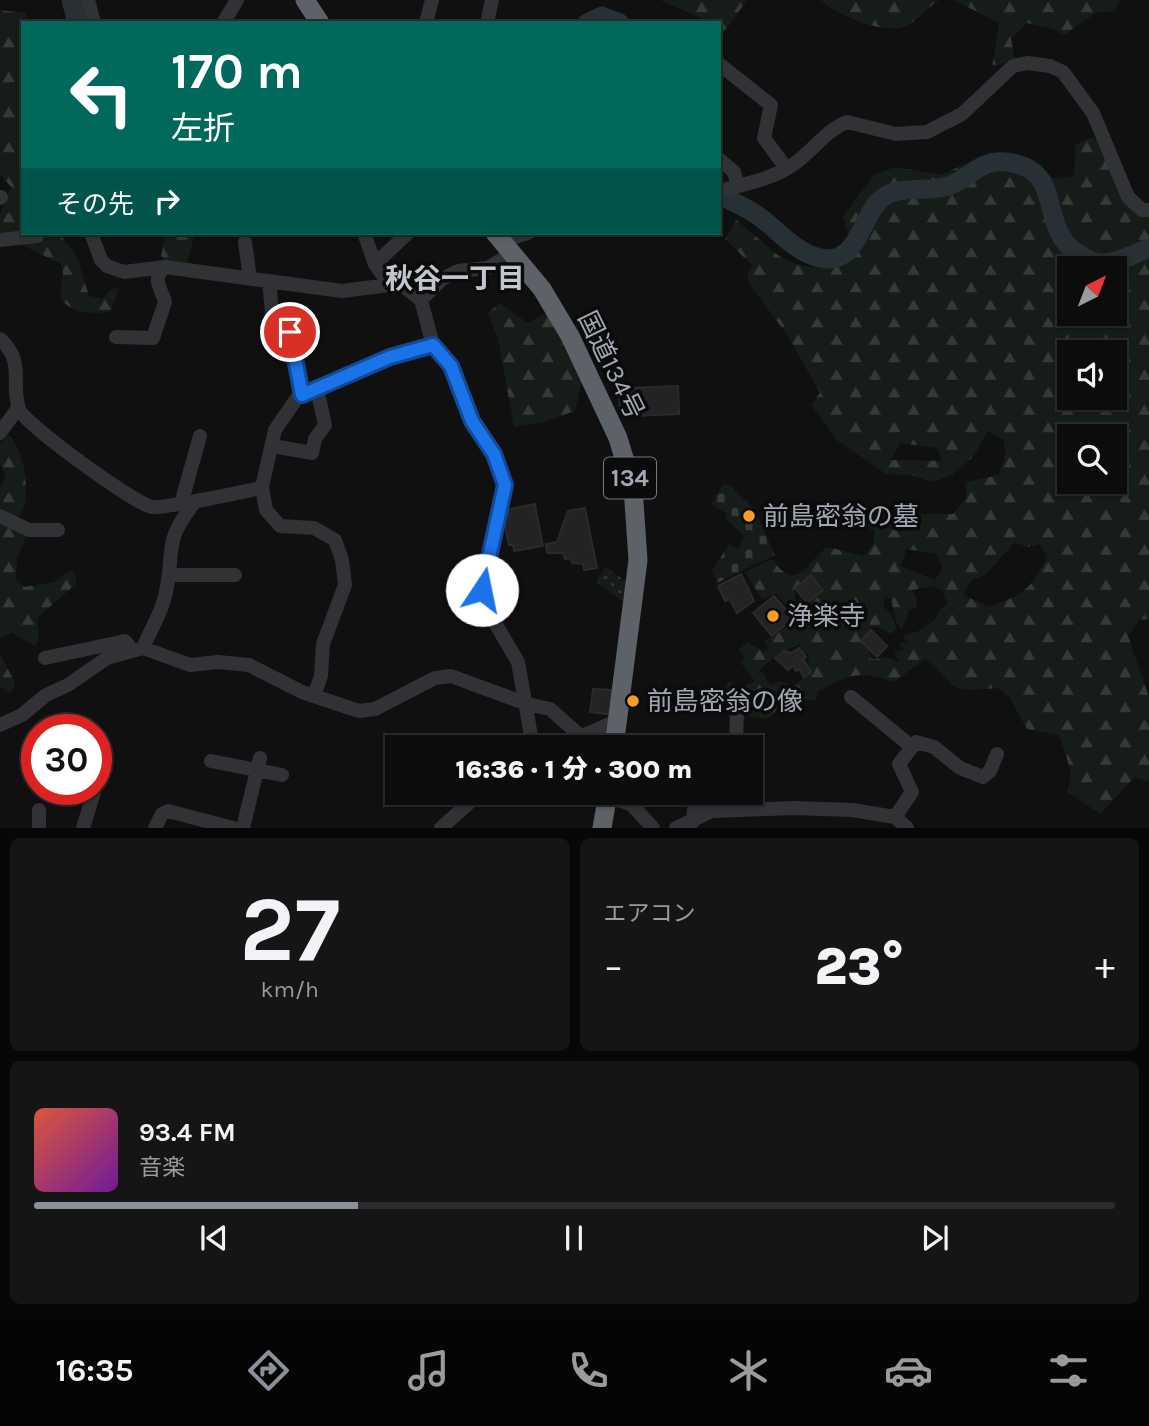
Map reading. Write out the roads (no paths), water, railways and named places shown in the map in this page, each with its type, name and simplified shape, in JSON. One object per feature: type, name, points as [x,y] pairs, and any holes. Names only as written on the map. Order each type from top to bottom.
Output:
[{"type":"highway","points":[[304,0],[319,21]]},
{"type":"highway","name":"国道134号","points":[[503,242],[542,289],[570,335],[618,438],[633,488],[638,560],[616,735]]},
{"type":"highway","points":[[602,828],[605,805]]},
{"type":"street","points":[[88,0],[93,21]]},
{"type":"street","points":[[427,21],[432,0]]},
{"type":"street","points":[[487,21],[492,0]]},
{"type":"street","points":[[728,189],[760,181],[786,168],[830,131],[847,122],[896,134],[927,132],[962,114],[1013,66],[1027,63],[1050,66],[1063,72],[1093,113],[1128,197],[1142,210],[1149,210]]},
{"type":"street","points":[[721,66],[771,105],[764,138],[786,168]]},
{"type":"street","points":[[721,161],[734,172],[728,189]]},
{"type":"street","points":[[0,240],[37,235]]},
{"type":"street","points":[[92,235],[101,260],[115,270],[150,271],[165,267],[342,291],[397,284]]},
{"type":"street","points":[[365,235],[375,264],[384,277],[421,300],[433,345],[451,366],[472,421],[494,454],[503,477],[502,504],[482,590],[488,611],[518,662],[531,735]]},
{"type":"street","points":[[375,264],[406,235]]},
{"type":"street","points":[[421,300],[442,279],[458,271],[488,268],[503,242],[522,235]]},
{"type":"street","points":[[245,242],[250,278]]},
{"type":"street","points":[[116,337],[153,338],[165,302],[156,281],[158,273],[165,267]]},
{"type":"street","points":[[270,281],[274,333],[290,332],[302,395]]},
{"type":"street","points":[[0,339],[15,358],[10,415],[0,433]]},
{"type":"street","points":[[314,696],[321,676],[323,644],[345,585],[342,560],[335,540],[314,528],[280,526],[266,510],[262,487],[275,430],[289,407],[302,395],[390,357],[433,345]]},
{"type":"street","points":[[273,446],[312,453],[315,439],[325,425],[317,389]]},
{"type":"street","points":[[10,415],[152,508],[262,487]]},
{"type":"street","points":[[0,725],[22,715],[46,695],[68,685],[107,658],[138,649],[164,600],[169,575],[170,544],[187,503],[200,436]]},
{"type":"street","points":[[0,516],[29,530],[58,530]]},
{"type":"street","points":[[169,575],[235,575]]},
{"type":"street","points":[[45,658],[125,641],[138,649],[190,665],[218,662],[249,665],[314,696],[359,711],[375,709],[435,678],[451,676],[527,704],[550,709],[579,735]]},
{"type":"street","points":[[851,697],[912,747]]},
{"type":"street","points":[[736,735],[737,708]]},
{"type":"street","points":[[597,735],[619,720]]},
{"type":"street","points":[[895,817],[912,792],[899,764],[912,747],[921,741],[934,747],[960,768],[983,777],[990,771],[997,754]]},
{"type":"street","points":[[211,761],[258,764],[282,775]]},
{"type":"street","points":[[243,828],[258,764]]},
{"type":"street","points":[[83,828],[90,805]]},
{"type":"street","points":[[441,828],[467,805]]},
{"type":"street","points":[[632,805],[653,828]]},
{"type":"street","points":[[694,822],[694,810],[698,805]]},
{"type":"street","points":[[676,828],[694,822],[712,811],[747,808],[852,810],[895,817],[907,828]]},
{"type":"street","points":[[39,810],[39,828]]},
{"type":"street","points":[[155,828],[162,814],[168,811],[233,828]]},
{"type":"waterway","points":[[71,0],[76,21]]},
{"type":"waterway","points":[[591,21],[602,16],[615,21]]},
{"type":"waterway","points":[[721,196],[757,215],[799,249],[828,259],[847,252],[875,206],[888,194],[948,186],[982,166],[1005,162],[1021,165],[1033,171],[1041,180],[1061,236],[1080,254],[1092,261],[1110,263],[1149,248]]},
{"type":"place","name":"前島密翁の墓","points":[[749,516]]},
{"type":"place","name":"浄楽寺","points":[[773,616]]},
{"type":"place","name":"前島密翁の像","points":[[633,701]]},
{"type":"district","name":"秋谷一丁目","points":[[455,278]]}]
